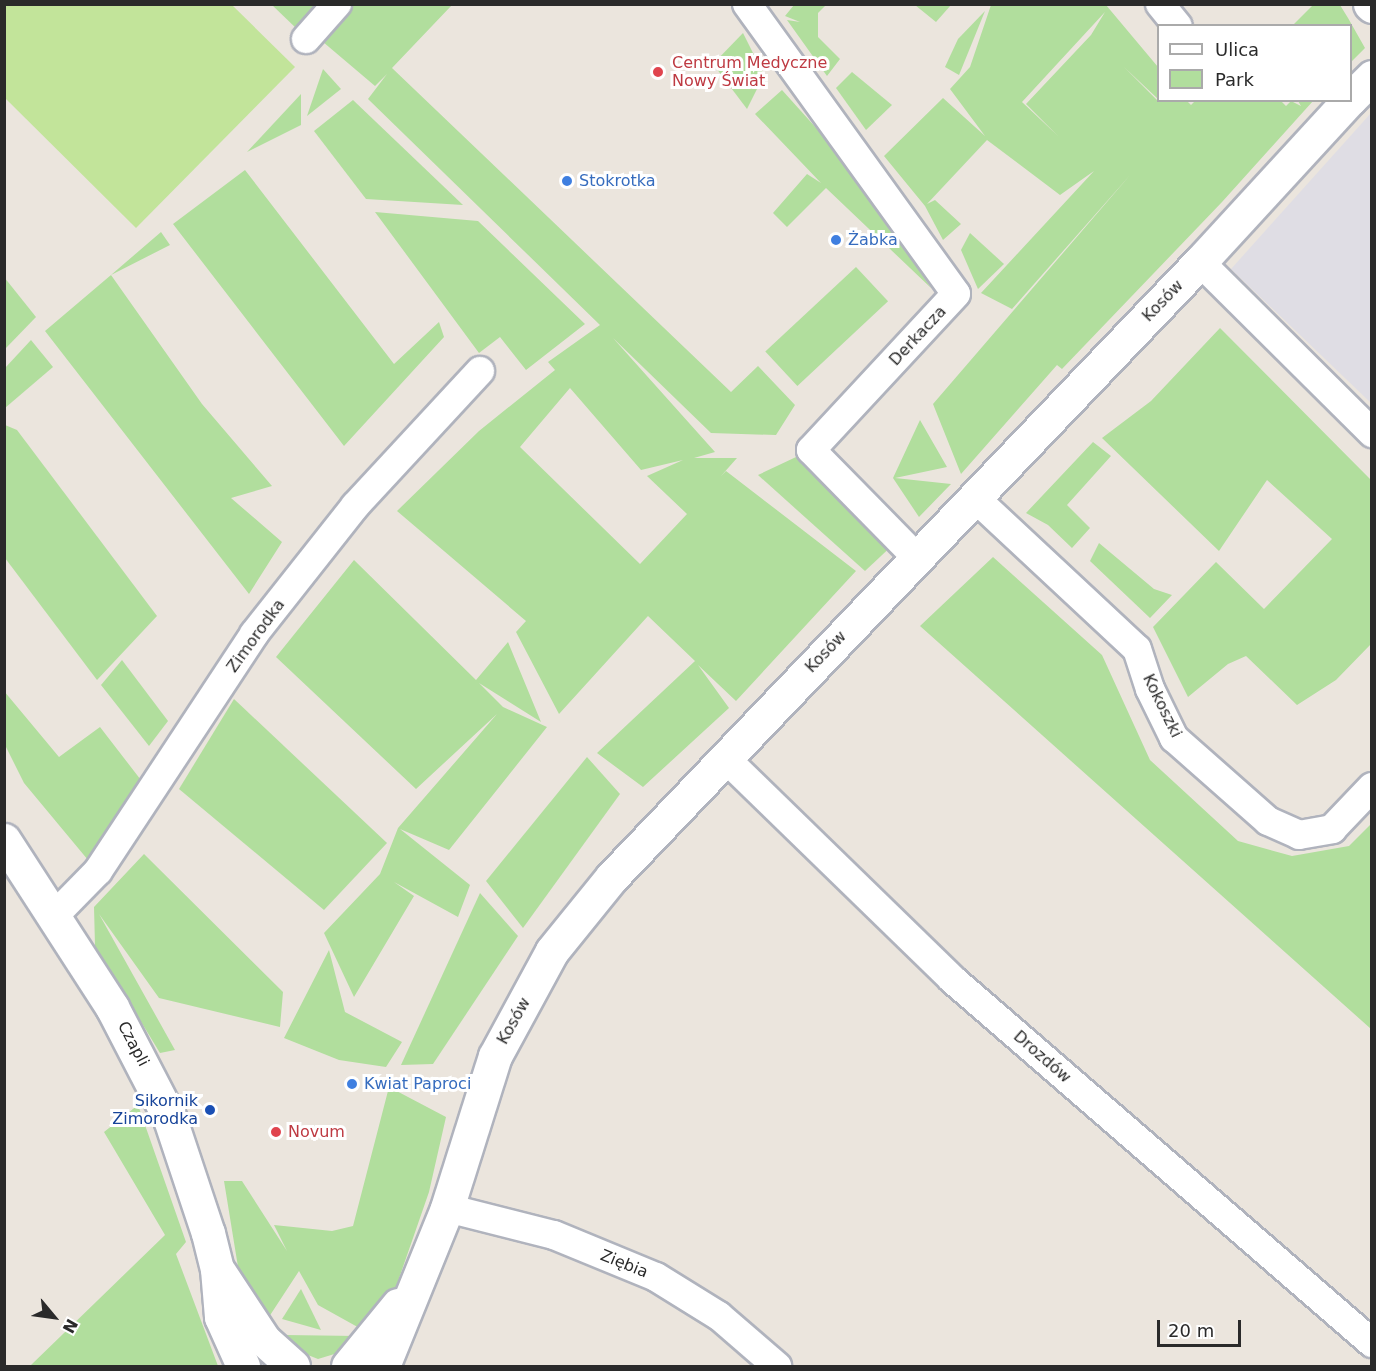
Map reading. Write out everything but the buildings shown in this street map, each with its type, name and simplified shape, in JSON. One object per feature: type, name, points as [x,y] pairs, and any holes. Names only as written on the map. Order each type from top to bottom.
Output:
[{"type":"street","points":[[306,39],[336,4]]},
{"type":"street","name":"Derkacza","points":[[747,4],[956,294],[812,450],[916,557]]},
{"type":"street","points":[[1160,4],[1176,24]]},
{"type":"street","name":"Kosów","points":[[1352,98],[1371,76]]},
{"type":"street","name":"Kosów","points":[[383,1366],[447,1208],[495,1056],[552,951],[612,877],[1200,262],[1348,102]]},
{"type":"street","points":[[1200,262],[1371,433]]},
{"type":"street","name":"Zimorodka","points":[[53,917],[98,871],[262,624],[355,506],[480,371]]},
{"type":"street","name":"Kokoszki","points":[[975,498],[1137,650],[1150,688],[1174,738],[1268,821],[1299,835],[1332,829],[1371,787]]},
{"type":"street","name":"Drozdów","points":[[725,758],[952,979],[1371,1343]]},
{"type":"street","name":"Czapli","points":[[4,840],[112,1007],[156,1088],[193,1181],[217,1269],[221,1317],[243,1366]]},
{"type":"street","name":"Ziębia","points":[[447,1208],[554,1235],[656,1277],[719,1316],[777,1366]]},
{"type":"street","name":"Czapli","points":[[217,1269],[264,1340],[293,1366]]},
{"type":"street","name":"Kosów","points":[[348,1366],[420,1278]]},
{"type":"shaded area","points":[[1371,113],[1371,403],[1231,269]]},
{"type":"green space","points":[[1314,4],[1340,5],[1351,24],[1294,24]]},
{"type":"green space","points":[[4,5],[232,5],[295,67],[136,228],[5,98]]},
{"type":"green space","points":[[272,5],[319,5],[298,30]]},
{"type":"green space","points":[[351,5],[452,5],[392,68],[731,392],[758,366],[795,405],[776,435],[711,433],[613,338],[715,452],[694,458],[737,458],[721,476],[726,471],[856,571],[736,701],[698,665],[729,708],[643,787],[597,753],[695,661],[648,616],[559,714],[516,632],[526,621],[397,511],[479,431],[555,370],[548,362],[600,325],[368,99],[387,74],[375,86],[316,36]],"holes":[[[570,388],[641,470],[683,460],[647,476],[687,514],[640,564],[520,447]]]},
{"type":"green space","points":[[794,5],[826,5],[818,13],[818,37],[840,59],[827,76],[787,20],[800,22],[785,16]]},
{"type":"green space","points":[[915,5],[951,5],[936,22]]},
{"type":"green space","points":[[991,5],[1106,5],[1157,66],[1157,98],[1124,67],[1157,102],[1188,102],[1191,105],[1194,102],[1282,102],[1286,106],[1293,102],[1301,106],[1299,102],[1312,102],[1222,202],[1062,369],[1057,365],[961,474],[933,404],[1131,174],[1012,309],[981,293],[1094,171],[1060,195],[987,140],[927,204],[935,200],[961,224],[943,240],[925,206],[884,156],[943,98],[985,136],[950,89],[970,67]],"holes":[[[1105,12],[1091,35],[1026,104],[1058,136],[1022,102]]]},
{"type":"green space","points":[[985,11],[959,75],[945,67],[958,39]]},
{"type":"green space","points":[[1352,26],[1365,48],[1352,61]]},
{"type":"green space","points":[[743,33],[764,75],[747,109],[713,64]]},
{"type":"green space","points":[[323,69],[341,89],[307,116]]},
{"type":"green space","points":[[852,72],[892,105],[866,130],[836,88]]},
{"type":"green space","points":[[782,90],[845,160],[931,288],[826,188],[787,227],[773,213],[807,174],[821,183],[755,114]]},
{"type":"green space","points":[[301,94],[301,125],[247,152]]},
{"type":"green space","points":[[353,100],[463,205],[366,199],[314,131]]},
{"type":"green space","points":[[245,170],[394,364],[439,322],[444,337],[344,446],[173,224]]},
{"type":"green space","points":[[375,212],[478,221],[585,324],[526,370],[500,337],[479,353]]},
{"type":"green space","points":[[161,232],[170,245],[111,275]]},
{"type":"green space","points":[[970,233],[1004,264],[978,289],[961,250]]},
{"type":"green space","points":[[856,267],[888,301],[797,386],[765,352]]},
{"type":"green space","points":[[111,275],[202,404],[272,486],[231,498],[282,542],[249,594],[45,331]]},
{"type":"green space","points":[[4,277],[36,317],[5,349],[4,349]]},
{"type":"green space","points":[[1220,328],[1371,480],[1371,644],[1336,680],[1297,705],[1246,656],[1228,664],[1188,697],[1153,627],[1216,562],[1264,609],[1332,539],[1267,480],[1219,551],[1102,438],[1151,401]]},
{"type":"green space","points":[[31,340],[53,367],[5,408],[5,368]]},
{"type":"green space","points":[[920,420],[947,467],[895,478],[951,484],[919,517],[893,478]]},
{"type":"green space","points":[[5,425],[17,430],[157,616],[97,680],[5,558]]},
{"type":"green space","points":[[1093,442],[1111,456],[1067,505],[1090,528],[1072,548],[1048,525],[1026,513]]},
{"type":"green space","points":[[811,450],[897,541],[865,571],[758,475]]},
{"type":"green space","points":[[1099,543],[1154,589],[1172,595],[1150,618],[1090,561]]},
{"type":"green space","points":[[993,557],[1102,655],[1150,760],[1238,841],[1292,856],[1349,846],[1371,824],[1371,1029],[920,626]]},
{"type":"green space","points":[[354,560],[476,680],[508,642],[541,722],[479,683],[503,707],[547,727],[449,850],[400,829],[470,885],[458,917],[394,882],[414,896],[354,997],[324,933],[380,874],[398,828],[497,714],[416,789],[276,657]]},
{"type":"green space","points":[[122,660],[168,721],[149,746],[101,685]]},
{"type":"green space","points":[[4,691],[59,757],[100,727],[144,784],[88,860],[24,783],[5,745]]},
{"type":"green space","points":[[234,699],[387,843],[324,910],[179,789]]},
{"type":"green space","points":[[587,757],[620,794],[523,928],[486,881]]},
{"type":"green space","points":[[144,854],[283,992],[280,1027],[159,998],[99,914],[175,1050],[160,1053],[95,946],[94,907]]},
{"type":"green space","points":[[480,893],[518,936],[433,1064],[401,1065]]},
{"type":"green space","points":[[329,950],[345,1012],[402,1042],[386,1067],[339,1060],[284,1038]]},
{"type":"green space","points":[[389,1087],[446,1117],[429,1192],[396,1287],[363,1330],[318,1305],[299,1271],[263,1326],[239,1273],[224,1181],[242,1181],[287,1251],[274,1225],[332,1231],[353,1226]]},
{"type":"green space","points":[[138,1105],[186,1242],[176,1254],[218,1366],[30,1366],[165,1235],[104,1132]]},
{"type":"green space","points":[[301,1289],[321,1330],[282,1319]]},
{"type":"green space","points":[[285,1335],[357,1336],[341,1352],[318,1359],[280,1344]]},
{"type":"place","name":"Centrum Medyczne Nowy Świat","points":[[658,72]]},
{"type":"place","name":"Stokrotka","points":[[567,181]]},
{"type":"place","name":"Żabka","points":[[836,240]]},
{"type":"place","name":"Kwiat Paproci","points":[[352,1084]]},
{"type":"place","name":"Sikornik Zimorodka","points":[[210,1110]]},
{"type":"place","name":"Novum","points":[[276,1132]]}]
